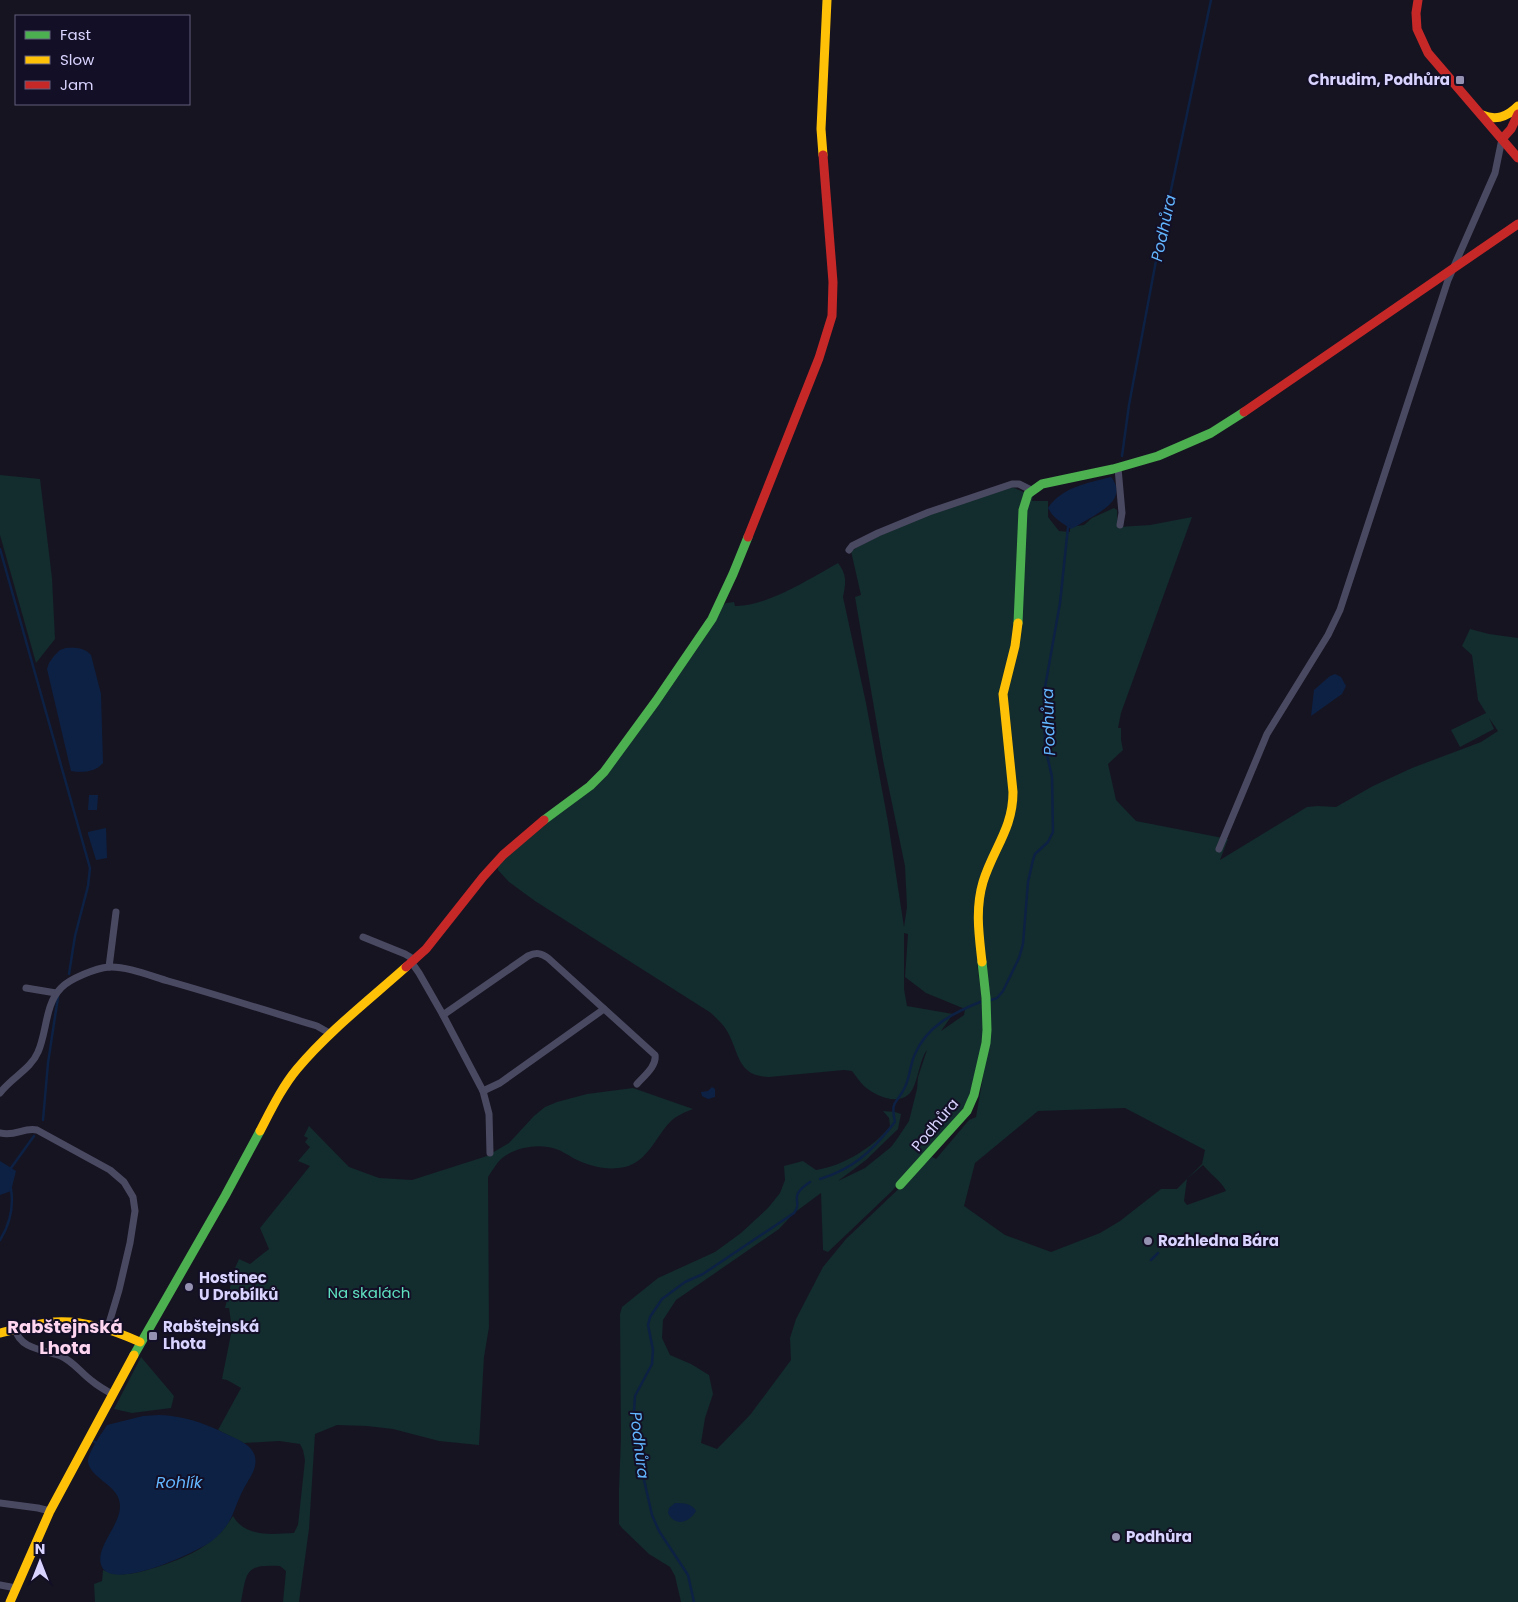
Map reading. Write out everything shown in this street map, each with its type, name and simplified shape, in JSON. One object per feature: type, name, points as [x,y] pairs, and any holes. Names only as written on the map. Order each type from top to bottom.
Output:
[{"type":"main road","points":[[10,1602],[50,1511],[112,1394],[225,1196],[288,1080],[309,1053],[413,962],[435,939],[471,891],[502,855],[537,825],[590,786],[604,772],[712,619],[733,574],[820,358],[832,316],[833,282],[821,129],[827,0]]},
{"type":"main road","points":[[1418,0],[1416,24],[1422,42],[1439,67],[1518,158]]},
{"type":"main road","points":[[1480,113],[1486,117],[1497,118],[1509,115],[1518,106]]},
{"type":"main road","points":[[1502,138],[1511,130],[1518,114]]},
{"type":"main road","points":[[1031,490],[1042,484],[1118,468],[1171,452],[1222,427],[1518,224]]},
{"type":"main road","name":"Podhůra","points":[[900,1185],[967,1111],[974,1095],[986,1043],[986,998],[977,914],[983,882],[1006,831],[1013,808],[1003,694],[1016,639],[1023,510],[1025,498],[1031,490]]},
{"type":"main road","points":[[0,1333],[60,1322],[81,1324],[107,1330],[140,1342]]},
{"type":"street","points":[[1219,849],[1267,734],[1328,635],[1340,610],[1453,268],[1496,173],[1502,138]]},
{"type":"street","points":[[1118,468],[1122,513],[1120,525]]},
{"type":"street","points":[[849,550],[852,546],[878,533],[955,502],[1012,484],[1019,484],[1031,490]]},
{"type":"street","points":[[109,967],[116,912]]},
{"type":"street","points":[[363,937],[406,954],[413,962],[483,1090],[489,1114],[490,1153]]},
{"type":"street","points":[[443,1014],[528,956],[536,953],[548,958],[655,1055],[656,1059],[653,1066],[637,1084]]},
{"type":"street","points":[[0,1093],[36,1056],[56,993],[67,983],[109,967],[141,973],[190,987],[317,1026],[330,1034]]},
{"type":"street","points":[[26,988],[56,993]]},
{"type":"street","points":[[483,1090],[500,1083],[604,1009]]},
{"type":"street","points":[[0,1133],[12,1135],[27,1130],[37,1130],[102,1165],[118,1176],[129,1190],[134,1204],[134,1223],[119,1290],[107,1330]]},
{"type":"street","points":[[16,1330],[21,1341],[70,1361],[92,1381],[112,1394]]},
{"type":"street","points":[[0,1503],[50,1511]]},
{"type":"street","points":[[0,1585],[16,1588]]},
{"type":"green space","points":[[0,475],[40,479],[52,578],[55,639],[36,663],[0,535]]},
{"type":"green space","points":[[1012,487],[1033,496],[1032,501],[1048,501],[1048,517],[1059,531],[1070,532],[1070,527],[1084,525],[1092,518],[1114,508],[1117,510],[1118,527],[1150,525],[1192,517],[1121,713],[1118,728],[1121,728],[1123,750],[1108,764],[1116,800],[1136,821],[1228,839],[1220,860],[1307,807],[1336,807],[1373,786],[1412,768],[1481,742],[1498,731],[1489,718],[1494,729],[1460,747],[1451,730],[1486,713],[1478,700],[1472,655],[1462,646],[1470,629],[1518,638],[1518,1602],[681,1602],[675,1576],[670,1567],[649,1554],[619,1524],[621,1438],[620,1314],[622,1307],[658,1278],[715,1252],[741,1233],[768,1208],[780,1193],[785,1180],[784,1166],[803,1161],[816,1170],[847,1160],[867,1148],[890,1126],[889,1118],[883,1111],[901,1114],[898,1129],[866,1160],[838,1181],[865,1168],[891,1147],[909,1121],[918,1077],[927,1050],[913,1089],[905,1097],[899,1099],[887,1098],[874,1093],[864,1086],[852,1071],[844,1070],[769,1077],[751,1073],[741,1062],[726,1029],[711,1013],[535,901],[509,882],[498,870],[498,863],[610,765],[719,609],[726,603],[734,602],[735,606],[747,605],[774,597],[838,563],[844,575],[843,597],[866,703],[888,822],[904,927],[907,907],[905,866],[883,760],[855,597],[861,595],[851,551],[909,522]],"holes":[[[904,933],[908,934],[905,977],[926,993],[965,1009],[964,1015],[941,1031],[953,1014],[907,1006],[904,989]],[[986,963],[990,1036],[976,1117],[969,1120],[936,1159],[932,1157],[846,1239],[823,1267],[796,1319],[790,1338],[791,1360],[750,1415],[717,1449],[701,1443],[705,1418],[713,1394],[709,1375],[691,1364],[670,1355],[662,1338],[663,1320],[676,1300],[779,1229],[794,1213],[821,1193],[823,1250],[828,1252],[892,1191],[950,1126],[968,1101],[986,1028],[977,964]],[[1125,1108],[1205,1150],[1202,1164],[1177,1189],[1161,1189],[1120,1221],[1100,1233],[1051,1252],[1005,1235],[964,1206],[975,1163],[1038,1111]],[[1203,1165],[1226,1191],[1187,1205],[1184,1201],[1187,1179]]]},
{"type":"green space","name":"Na skalách","points":[[633,1088],[693,1109],[681,1114],[670,1122],[640,1160],[625,1167],[598,1167],[579,1161],[556,1149],[535,1146],[520,1149],[507,1155],[499,1161],[488,1177],[489,1327],[484,1357],[479,1445],[439,1441],[393,1429],[367,1426],[337,1425],[315,1434],[309,1529],[299,1602],[283,1602],[286,1571],[280,1566],[260,1566],[254,1568],[247,1576],[241,1602],[95,1602],[94,1584],[102,1581],[103,1570],[117,1574],[133,1573],[162,1566],[182,1558],[202,1548],[212,1540],[233,1516],[245,1528],[260,1533],[294,1533],[298,1525],[305,1460],[300,1444],[279,1441],[244,1443],[218,1430],[241,1388],[222,1379],[232,1329],[229,1308],[225,1308],[235,1268],[239,1259],[250,1264],[269,1249],[260,1228],[310,1166],[298,1161],[310,1147],[305,1142],[308,1138],[304,1136],[309,1126],[349,1167],[379,1178],[412,1180],[487,1156],[509,1143],[545,1107],[557,1102],[587,1094]]},
{"type":"green space","points":[[141,1357],[174,1396],[171,1408],[132,1413],[114,1409]]},
{"type":"water","points":[[1111,477],[1116,486],[1113,500],[1100,512],[1077,526],[1071,529],[1050,512],[1048,508],[1061,495],[1076,487]]},
{"type":"water","points":[[80,648],[91,655],[101,694],[103,763],[88,771],[71,771],[47,669],[54,656],[60,650]]},
{"type":"water","points":[[1335,674],[1341,677],[1346,686],[1342,694],[1311,716],[1314,690]]},
{"type":"water","points":[[89,795],[98,795],[97,810],[88,810]]},
{"type":"water","points":[[106,828],[107,858],[96,860],[88,832]]},
{"type":"water","points":[[712,1087],[715,1089],[715,1097],[708,1099],[702,1096],[701,1092],[708,1091]]},
{"type":"water","points":[[0,1161],[16,1171],[11,1191],[0,1195]]},
{"type":"water","name":"Rohlík","points":[[159,1415],[184,1418],[200,1423],[249,1446],[255,1457],[253,1472],[243,1489],[231,1518],[225,1528],[213,1540],[191,1553],[156,1567],[122,1575],[110,1573],[102,1567],[100,1560],[101,1553],[119,1514],[119,1499],[111,1488],[94,1474],[90,1468],[88,1458],[107,1425],[143,1416]]},
{"type":"water","points":[[675,1503],[690,1505],[696,1511],[686,1521],[678,1522],[668,1513],[669,1508]]},
{"type":"waterway","name":"Podhůra","points":[[1122,456],[1129,405],[1155,266],[1211,0]]},
{"type":"waterway","name":"Podhůra","points":[[991,1000],[997,998],[1003,991],[1019,958],[1023,944],[1028,882],[1033,860],[1035,854],[1048,842],[1053,832],[1052,777],[1045,746],[1044,693],[1060,603],[1068,527],[1070,526]]},
{"type":"waterway","points":[[0,549],[90,868],[88,886],[75,936],[69,974]]},
{"type":"waterway","points":[[43,1120],[48,1063],[58,997]]},
{"type":"waterway","name":"Podhůra","points":[[820,1179],[853,1164],[878,1142],[895,1122],[893,1109],[905,1087],[913,1058],[920,1044],[942,1022],[980,1002]]},
{"type":"waterway","points":[[11,1171],[11,1168],[34,1136]]},
{"type":"waterway","name":"Podhůra","points":[[694,1602],[688,1575],[659,1531],[652,1515],[644,1480],[634,1412],[635,1396],[652,1364],[653,1350],[648,1325],[650,1317],[662,1299],[685,1282],[703,1274],[794,1213],[797,1209],[797,1196],[799,1192],[810,1182]]},
{"type":"waterway","points":[[0,1240],[10,1216],[12,1203],[11,1189]]},
{"type":"waterway","points":[[1175,1243],[1181,1241]]},
{"type":"waterway","points":[[1151,1260],[1158,1253]]},
{"type":"waterway","points":[[93,1441],[98,1444]]},
{"type":"traffic: fast","points":[[1018,623],[1023,510],[1028,494],[1042,484],[1113,469],[1158,456],[1211,433],[1244,412]]},
{"type":"traffic: fast","points":[[544,820],[590,786],[604,772],[656,701],[712,619],[748,537]]},
{"type":"traffic: fast","points":[[900,1185],[967,1111],[974,1095],[986,1043],[987,1030],[982,962]]},
{"type":"traffic: fast","points":[[134,1355],[260,1131]]},
{"type":"traffic: slow","points":[[823,155],[821,129],[827,0]]},
{"type":"traffic: slow","points":[[1482,115],[1497,118],[1510,113],[1518,106]]},
{"type":"traffic: slow","points":[[982,962],[978,922],[979,902],[987,870],[1006,828],[1012,805],[1013,792],[1003,694],[1015,646],[1018,623]]},
{"type":"traffic: slow","points":[[260,1131],[286,1083],[309,1055],[406,967]]},
{"type":"traffic: slow","points":[[0,1333],[40,1324],[65,1322],[87,1324],[140,1342]]},
{"type":"traffic: slow","points":[[10,1602],[50,1511],[134,1355]]},
{"type":"traffic: jam","points":[[1418,0],[1416,13],[1417,29],[1428,53],[1518,158]]},
{"type":"traffic: jam","points":[[1502,139],[1511,129],[1518,114]]},
{"type":"traffic: jam","points":[[748,537],[819,358],[832,316],[833,282],[823,155]]},
{"type":"traffic: jam","points":[[1244,412],[1518,224]]},
{"type":"traffic: jam","points":[[406,967],[426,949],[483,877],[503,855],[544,820]]},
{"type":"place","name":"Chrudim, Podhůra","points":[[1460,80]]},
{"type":"place","name":"Rozhledna Bára","points":[[1148,1241]]},
{"type":"place","name":"Hostinec U Drobílků","points":[[189,1287]]},
{"type":"place","name":"Rabštejnská Lhota","points":[[153,1336]]},
{"type":"place","name":"Podhůra","points":[[1116,1537]]},
{"type":"district","name":"Rabštejnská Lhota","points":[[65,1337]]}]
